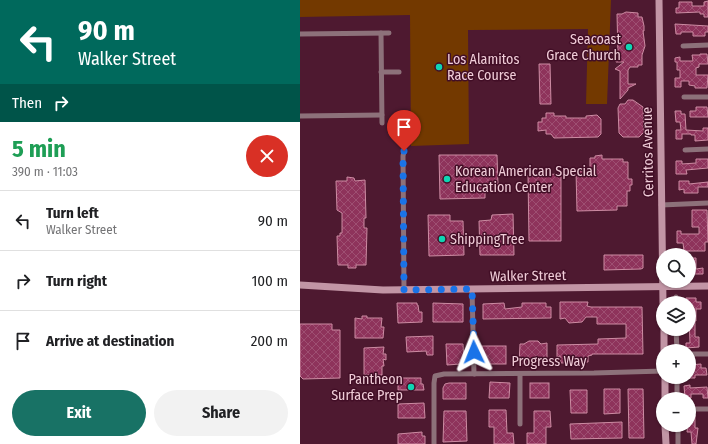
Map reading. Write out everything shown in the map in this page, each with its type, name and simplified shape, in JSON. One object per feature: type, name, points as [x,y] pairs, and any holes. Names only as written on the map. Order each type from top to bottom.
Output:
[{"type":"main road","name":"Cerritos Avenue","points":[[659,0],[662,248]]},
{"type":"main road","name":"Walker Street","points":[[300,285],[383,290],[656,287]]},
{"type":"main road","name":"Walker Street","points":[[696,286],[708,286]]},
{"type":"main road","points":[[665,432],[666,444]]},
{"type":"street","points":[[381,33],[382,123]]},
{"type":"street","points":[[300,34],[389,33]]},
{"type":"street","points":[[683,46],[708,45]]},
{"type":"street","points":[[381,72],[399,72]]},
{"type":"street","points":[[684,97],[708,97]]},
{"type":"street","points":[[300,116],[382,115]]},
{"type":"street","points":[[685,150],[708,149]]},
{"type":"street","points":[[404,151],[404,290]]},
{"type":"street","points":[[661,205],[708,203]]},
{"type":"street","points":[[472,289],[474,374]]},
{"type":"street","points":[[696,354],[708,354]]},
{"type":"street","name":"Progress Way","points":[[434,444],[435,376],[444,374],[656,371]]},
{"type":"street","points":[[520,374],[520,424]]},
{"type":"street","points":[[696,409],[708,409]]},
{"type":"street","points":[[678,432],[678,444]]},
{"type":"shaded area","name":"Los Alamitos Race Course","points":[[300,0],[611,0],[607,104],[586,104],[588,29],[468,30],[469,144],[411,146],[410,15],[300,17]]},
{"type":"building","points":[[708,1],[708,17],[704,17],[704,14],[700,14],[700,12],[676,13],[676,8],[679,8],[679,2],[692,2],[692,6],[704,6],[704,2]]},
{"type":"building","points":[[626,12],[638,13],[638,17],[642,17],[645,46],[642,55],[642,65],[638,65],[638,67],[630,67],[628,70],[628,84],[636,84],[628,88],[620,99],[620,71],[615,69],[624,62],[616,62],[616,55],[618,55],[617,14]]},
{"type":"building","points":[[675,24],[708,26],[708,32],[705,32],[705,36],[693,36],[693,32],[681,32],[681,34],[676,34]]},
{"type":"building","points":[[707,54],[708,64],[699,64],[699,67],[696,68],[696,75],[708,75],[707,88],[695,88],[695,86],[689,85],[689,81],[681,81],[681,87],[675,87],[675,78],[680,78],[680,70],[677,70],[677,62],[675,62],[675,58],[680,57],[680,61],[693,61],[692,55]]},
{"type":"building","points":[[539,64],[550,64],[551,104],[540,104]]},
{"type":"building","points":[[628,100],[633,100],[643,107],[644,132],[639,137],[623,137],[619,133],[618,108],[620,104],[625,104]]},
{"type":"building","points":[[696,107],[707,107],[708,117],[690,117],[690,111],[696,111]]},
{"type":"building","points":[[675,111],[681,111],[681,114],[685,114],[686,130],[703,131],[703,128],[708,128],[708,140],[695,141],[695,135],[691,134],[682,134],[682,139],[676,139],[676,130],[681,130],[680,122],[676,122]]},
{"type":"building","points":[[546,113],[554,113],[554,116],[566,116],[566,118],[586,118],[586,116],[597,115],[601,119],[601,134],[598,137],[554,138],[551,134],[546,134],[546,130],[538,131],[538,122],[542,122],[542,118],[546,118]]},
{"type":"building","points":[[439,155],[497,155],[498,186],[485,186],[485,198],[440,199]]},
{"type":"building","points":[[602,155],[602,159],[623,159],[623,162],[628,162],[628,179],[632,179],[632,185],[630,185],[630,191],[627,191],[627,206],[617,206],[617,210],[577,211],[576,171],[590,171],[590,158],[595,158],[595,156]]},
{"type":"building","points":[[696,159],[708,159],[708,168],[686,170],[687,174],[676,174],[676,161],[682,161],[682,164],[696,163]]},
{"type":"building","points":[[561,174],[561,241],[529,241],[528,175]]},
{"type":"building","points":[[347,177],[354,178],[355,181],[365,180],[366,218],[364,218],[364,228],[367,228],[366,265],[356,265],[356,268],[348,268],[348,265],[338,265],[337,236],[340,236],[340,233],[342,233],[342,213],[337,210],[336,181],[347,181]]},
{"type":"building","points":[[679,181],[689,181],[689,184],[708,182],[708,187],[698,187],[698,193],[684,193],[684,189],[679,190]]},
{"type":"building","points":[[692,210],[707,210],[708,242],[705,242],[705,251],[696,251],[696,248],[684,248],[683,243],[677,243],[677,231],[681,231],[681,234],[699,234],[699,227],[692,227]]},
{"type":"building","points":[[513,214],[514,255],[480,255],[479,221],[491,220],[492,215]]},
{"type":"building","points":[[428,215],[450,215],[450,221],[463,221],[464,255],[429,256]]},
{"type":"building","points":[[604,255],[643,255],[643,268],[604,270]]},
{"type":"building","points":[[703,268],[703,274],[696,274],[696,269]]},
{"type":"building","points":[[560,302],[588,302],[587,306],[591,307],[642,307],[643,354],[592,354],[588,356],[588,362],[561,363],[560,356],[557,357],[557,345],[598,344],[598,339],[626,338],[626,324],[597,324],[597,317],[586,317],[582,322],[569,323],[565,318],[560,319]]},
{"type":"building","points":[[696,302],[701,302],[701,309],[696,309]]},
{"type":"building","points":[[397,303],[417,303],[419,312],[422,312],[422,322],[398,323]]},
{"type":"building","points":[[433,303],[463,304],[463,322],[433,322]]},
{"type":"building","points":[[504,303],[505,309],[522,307],[522,303],[546,303],[546,307],[551,307],[551,318],[483,319],[483,304]]},
{"type":"building","points":[[362,316],[367,316],[367,318],[382,318],[381,327],[384,327],[383,338],[355,338],[355,318],[362,319]]},
{"type":"building","points":[[300,324],[332,324],[332,330],[340,330],[340,378],[303,379],[300,376]]},
{"type":"building","points":[[433,336],[433,355],[427,355],[426,351],[407,352],[406,337]]},
{"type":"building","points":[[690,336],[699,337],[699,347],[696,347],[696,344],[686,344],[690,343]]},
{"type":"building","points":[[529,341],[538,341],[541,344],[547,343],[547,362],[519,364],[520,344],[524,344]]},
{"type":"building","points":[[446,344],[463,344],[464,361],[461,364],[447,365]]},
{"type":"building","points":[[482,346],[506,346],[506,364],[482,364]]},
{"type":"building","points":[[384,347],[383,354],[386,354],[386,360],[383,359],[384,366],[382,366],[382,375],[364,375],[364,348]]},
{"type":"building","points":[[696,364],[701,364],[701,368],[706,368],[707,375],[696,375]]},
{"type":"building","name":"Pantheon Surface Prep","points":[[398,378],[421,378],[421,384],[423,384],[424,390],[398,390]]},
{"type":"building","points":[[490,382],[510,383],[509,398],[489,398]]},
{"type":"building","points":[[466,383],[466,399],[443,399],[443,388],[445,384]]},
{"type":"building","points":[[530,383],[549,383],[549,398],[530,398]]},
{"type":"building","points":[[690,385],[690,388],[707,387],[708,398],[703,398],[703,394],[696,394],[696,392],[684,392],[684,386]]},
{"type":"building","points":[[604,389],[620,389],[620,413],[604,414]]},
{"type":"building","points":[[628,389],[643,389],[644,438],[629,438]]},
{"type":"building","points":[[570,390],[587,390],[587,413],[571,413]]},
{"type":"building","points":[[424,403],[425,418],[398,418],[398,404]]},
{"type":"building","points":[[489,410],[506,410],[507,433],[513,433],[514,444],[494,444],[494,427],[489,427]]},
{"type":"building","points":[[444,411],[466,411],[467,441],[443,442]]},
{"type":"building","points":[[534,411],[550,411],[551,427],[546,427],[546,444],[527,444],[527,433],[534,433]]},
{"type":"building","points":[[622,422],[622,438],[571,439],[570,424]]},
{"type":"building","points":[[696,428],[698,428],[696,444],[692,444],[691,432],[696,432]]},
{"type":"building","points":[[422,432],[422,436],[425,436],[425,444],[398,444],[398,434]]},
{"type":"place","name":"Seacoast Grace Church","points":[[629,47]]},
{"type":"place","name":"Los Alamitos Race Course","points":[[439,67]]},
{"type":"place","name":"Korean American Special Education Center","points":[[447,179]]},
{"type":"place","name":"ShippingTree","points":[[442,239]]},
{"type":"place","name":"Pantheon Surface Prep","points":[[411,387]]},
{"type":"route","points":[[404,151],[404,290],[472,289],[474,352]]}]
